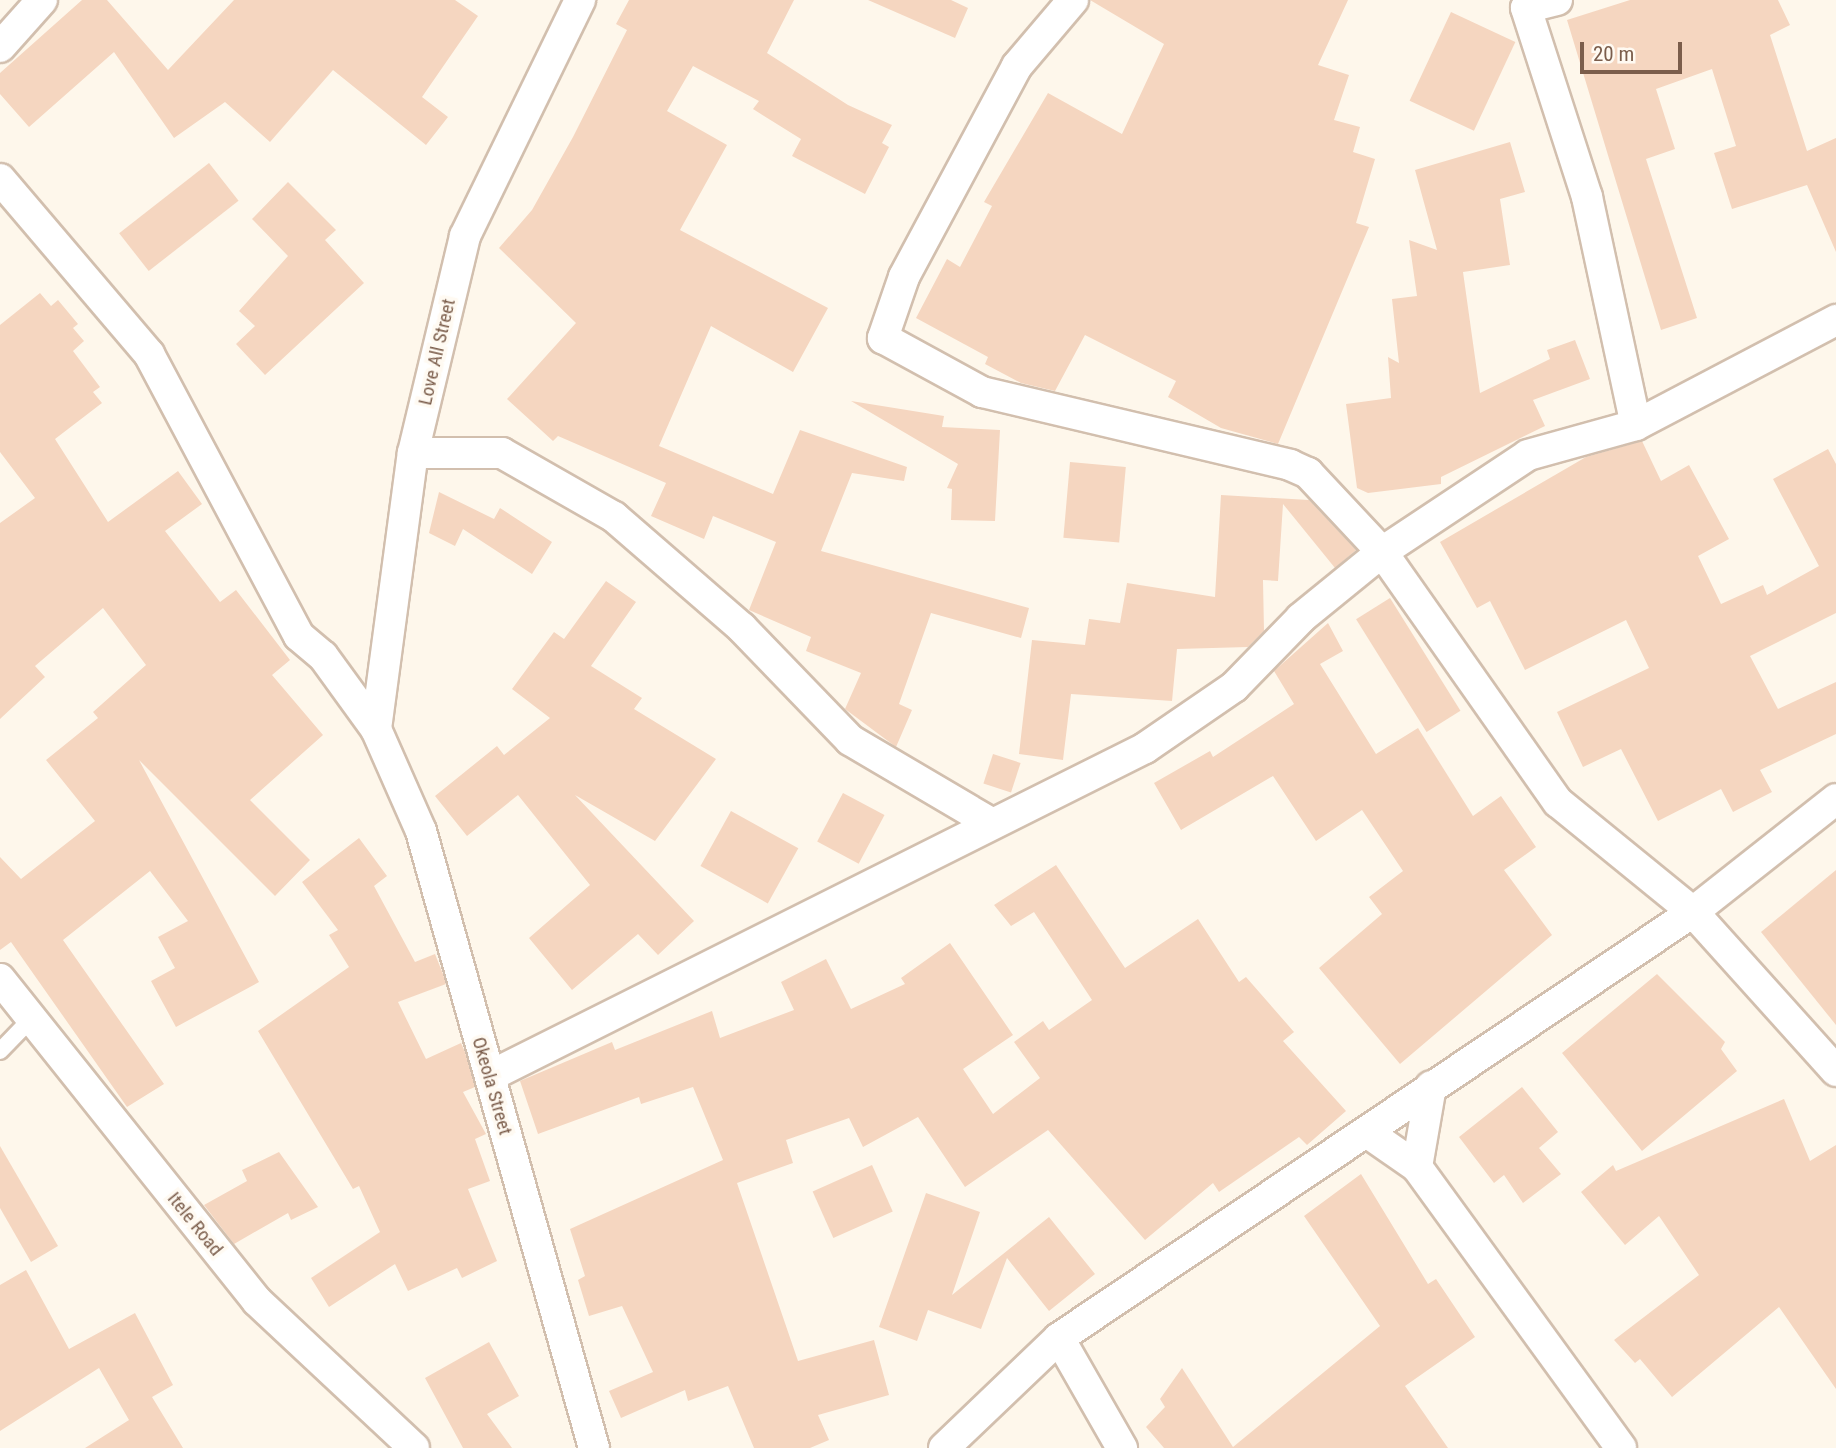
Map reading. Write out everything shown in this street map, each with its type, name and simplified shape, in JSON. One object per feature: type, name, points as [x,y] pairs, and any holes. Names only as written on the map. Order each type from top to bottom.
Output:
[{"type":"street","points":[[0,47],[42,0]]},
{"type":"street","name":"Love All Street","points":[[376,729],[413,453],[465,236],[580,0]]},
{"type":"street","points":[[1073,0],[1017,66],[904,277],[883,338],[982,392],[1308,473],[1382,552],[1558,802],[1693,912],[1836,1071]]},
{"type":"street","points":[[1557,0],[1525,4],[1587,197],[1636,425]]},
{"type":"street","name":"Okeola Street","points":[[0,179],[149,354],[299,636],[323,656],[376,729],[421,831],[594,1448]]},
{"type":"street","points":[[490,1076],[990,823],[1145,748],[1234,687],[1301,618],[1382,552],[1528,455],[1636,425],[1836,320]]},
{"type":"street","points":[[413,453],[502,453],[614,517],[741,628],[850,740],[990,823]]},
{"type":"street","points":[[944,1448],[1015,1374],[1059,1338],[1368,1133],[1431,1086],[1693,912],[1836,799]]},
{"type":"street","name":"Itele Road","points":[[0,979],[30,1020],[257,1301],[414,1448]]},
{"type":"street","points":[[1417,1167],[1431,1086]]},
{"type":"street","points":[[1368,1133],[1417,1167],[1621,1448]]},
{"type":"street","points":[[1059,1338],[1122,1448]]},
{"type":"lane","points":[[0,1051],[30,1020]]},
{"type":"building","points":[[82,0],[107,0],[168,70],[234,0],[455,0],[478,16],[422,97],[448,117],[426,145],[333,70],[270,142],[225,102],[174,138],[114,52],[29,127],[0,94],[0,73]]},
{"type":"building","points":[[629,0],[794,0],[767,53],[848,105],[892,125],[882,143],[889,147],[865,194],[792,156],[801,139],[753,109],[759,101],[693,66],[667,111],[727,145],[680,230],[828,308],[793,372],[711,326],[659,446],[773,494],[800,430],[907,467],[904,481],[852,473],[821,551],[1029,608],[1021,638],[931,613],[899,704],[912,710],[896,747],[845,709],[861,673],[806,651],[811,637],[749,610],[776,542],[713,516],[704,539],[651,516],[666,483],[558,436],[553,441],[507,399],[576,323],[499,248],[532,210],[573,137],[627,30],[616,24]]},
{"type":"building","points":[[868,0],[951,0],[968,8],[955,38]]},
{"type":"building","points":[[1090,0],[1348,0],[1318,65],[1349,75],[1334,120],[1360,127],[1353,152],[1375,159],[1356,223],[1369,227],[1278,444],[1221,428],[1168,397],[1176,381],[1085,335],[1055,391],[1021,383],[985,364],[988,357],[916,318],[947,259],[960,267],[992,206],[984,202],[1048,93],[1122,134],[1164,44]]},
{"type":"building","points":[[1630,0],[1778,0],[1790,25],[1770,35],[1807,151],[1836,138],[1836,252],[1807,185],[1732,209],[1714,153],[1736,146],[1712,69],[1656,89],[1675,149],[1646,159],[1697,318],[1661,330],[1567,20]]},
{"type":"building","points":[[1451,12],[1515,42],[1474,131],[1410,101]]},
{"type":"building","points":[[1510,142],[1525,192],[1500,199],[1510,265],[1463,272],[1480,393],[1550,359],[1547,350],[1575,340],[1590,379],[1533,400],[1545,426],[1441,477],[1441,484],[1368,493],[1357,488],[1346,404],[1391,398],[1388,357],[1399,363],[1392,299],[1417,296],[1409,240],[1437,250],[1415,170]]},
{"type":"building","points":[[209,163],[239,201],[149,271],[119,233]]},
{"type":"building","points":[[288,182],[336,230],[325,240],[364,283],[265,375],[236,344],[255,326],[239,311],[288,256],[252,219]]},
{"type":"building","points":[[40,293],[51,306],[58,300],[78,324],[73,328],[84,341],[73,351],[100,387],[93,392],[102,403],[55,439],[108,522],[178,471],[202,504],[165,531],[220,602],[236,590],[290,660],[272,675],[323,735],[250,800],[310,860],[275,896],[139,760],[259,982],[176,1027],[151,981],[175,968],[158,937],[188,921],[150,871],[63,940],[164,1084],[127,1107],[11,942],[0,950],[0,857],[21,879],[95,821],[46,760],[98,718],[93,712],[146,665],[103,608],[35,666],[45,677],[0,719],[0,523],[35,498],[0,452],[0,325]]},
{"type":"building","points":[[851,401],[944,416],[942,427],[1000,430],[995,521],[951,520],[952,489],[947,488],[958,464]]},
{"type":"building","points":[[1642,441],[1661,481],[1689,465],[1729,539],[1698,556],[1721,604],[1763,585],[1767,595],[1819,566],[1773,479],[1828,449],[1836,464],[1836,613],[1750,656],[1778,709],[1836,682],[1836,734],[1760,770],[1772,792],[1733,812],[1721,789],[1658,821],[1621,749],[1583,767],[1557,712],[1649,668],[1626,620],[1525,670],[1490,601],[1477,608],[1440,542],[1586,457]]},
{"type":"building","points":[[1070,462],[1126,467],[1119,543],[1063,538]]},
{"type":"building","points":[[439,492],[494,519],[500,508],[552,542],[532,574],[463,529],[455,546],[429,533]]},
{"type":"building","points":[[1221,495],[1309,500],[1356,550],[1335,568],[1283,504],[1278,581],[1263,580],[1264,631],[1248,647],[1177,649],[1172,701],[1071,694],[1063,760],[1019,754],[1032,640],[1085,645],[1089,619],[1120,623],[1127,583],[1215,597]]},
{"type":"building","points":[[606,581],[636,602],[591,666],[642,698],[634,709],[716,759],[655,841],[575,795],[694,921],[658,955],[638,934],[572,990],[529,938],[590,885],[518,795],[467,836],[435,796],[497,746],[504,755],[550,718],[512,689],[554,632],[564,639]]},
{"type":"building","points":[[1390,598],[1460,711],[1427,732],[1356,619]]},
{"type":"building","points":[[1328,623],[1343,651],[1320,664],[1376,754],[1418,728],[1473,816],[1501,796],[1536,847],[1504,870],[1552,935],[1400,1064],[1319,968],[1382,914],[1369,897],[1403,871],[1362,810],[1316,841],[1273,776],[1181,830],[1154,783],[1210,751],[1213,757],[1294,704],[1274,671]]},
{"type":"building","points":[[993,754],[1021,763],[1011,792],[983,783]]},
{"type":"building","points":[[843,793],[884,815],[859,864],[817,842]]},
{"type":"building","points":[[731,811],[798,848],[768,903],[700,866]]},
{"type":"building","points":[[359,838],[387,876],[374,886],[415,962],[435,954],[443,974],[446,984],[398,1002],[426,1059],[461,1043],[465,1052],[475,1087],[463,1092],[486,1134],[475,1139],[490,1181],[468,1189],[497,1261],[462,1278],[457,1268],[408,1291],[395,1264],[329,1307],[311,1278],[380,1232],[359,1186],[353,1189],[258,1031],[349,967],[329,935],[338,930],[302,882]]},
{"type":"building","points":[[1056,865],[1125,968],[1198,919],[1239,982],[1246,977],[1294,1032],[1283,1041],[1346,1111],[1307,1145],[1299,1137],[1219,1192],[1213,1183],[1145,1240],[1048,1130],[965,1187],[918,1117],[863,1147],[849,1118],[786,1140],[793,1163],[737,1183],[798,1361],[874,1340],[889,1395],[818,1415],[829,1440],[810,1448],[754,1448],[728,1386],[688,1401],[685,1390],[621,1418],[609,1391],[653,1372],[622,1306],[589,1316],[578,1280],[585,1276],[570,1229],[723,1160],[693,1087],[641,1104],[639,1097],[538,1134],[520,1081],[612,1042],[615,1050],[712,1011],[720,1038],[794,1010],[781,982],[826,959],[851,1009],[905,984],[901,978],[950,943],[1013,1035],[963,1069],[993,1114],[1040,1078],[1014,1042],[1043,1021],[1049,1030],[1092,1000],[1034,912],[1011,926],[994,905]]},
{"type":"building","points":[[1836,870],[1836,1025],[1761,932]]},
{"type":"building","points":[[1657,974],[1725,1042],[1721,1049],[1737,1071],[1642,1151],[1562,1053]]},
{"type":"building","points":[[1522,1087],[1558,1132],[1539,1148],[1561,1174],[1523,1203],[1504,1175],[1494,1183],[1459,1137]]},
{"type":"building","points":[[1784,1099],[1810,1161],[1836,1145],[1836,1389],[1779,1307],[1672,1397],[1640,1359],[1635,1363],[1614,1340],[1699,1275],[1659,1216],[1625,1245],[1581,1192],[1613,1165],[1616,1171]]},
{"type":"building","points":[[0,1146],[58,1246],[31,1262],[0,1208]]},
{"type":"building","points":[[279,1152],[318,1207],[291,1220],[288,1213],[234,1244],[204,1205],[247,1181],[242,1170]]},
{"type":"building","points":[[872,1165],[893,1212],[833,1238],[813,1191]]},
{"type":"building","points":[[1361,1174],[1428,1284],[1436,1279],[1475,1337],[1405,1386],[1448,1448],[1164,1448],[1146,1427],[1165,1407],[1160,1399],[1182,1368],[1233,1447],[1380,1326],[1304,1216]]},
{"type":"building","points":[[926,1193],[980,1212],[952,1295],[1049,1217],[1095,1274],[1049,1311],[1007,1258],[981,1329],[928,1310],[917,1341],[879,1327]]},
{"type":"building","points":[[26,1270],[69,1349],[135,1313],[173,1385],[152,1397],[183,1448],[85,1448],[129,1420],[99,1368],[0,1431],[0,1285]]},
{"type":"building","points":[[489,1342],[519,1396],[487,1414],[512,1448],[463,1448],[425,1378]]}]
